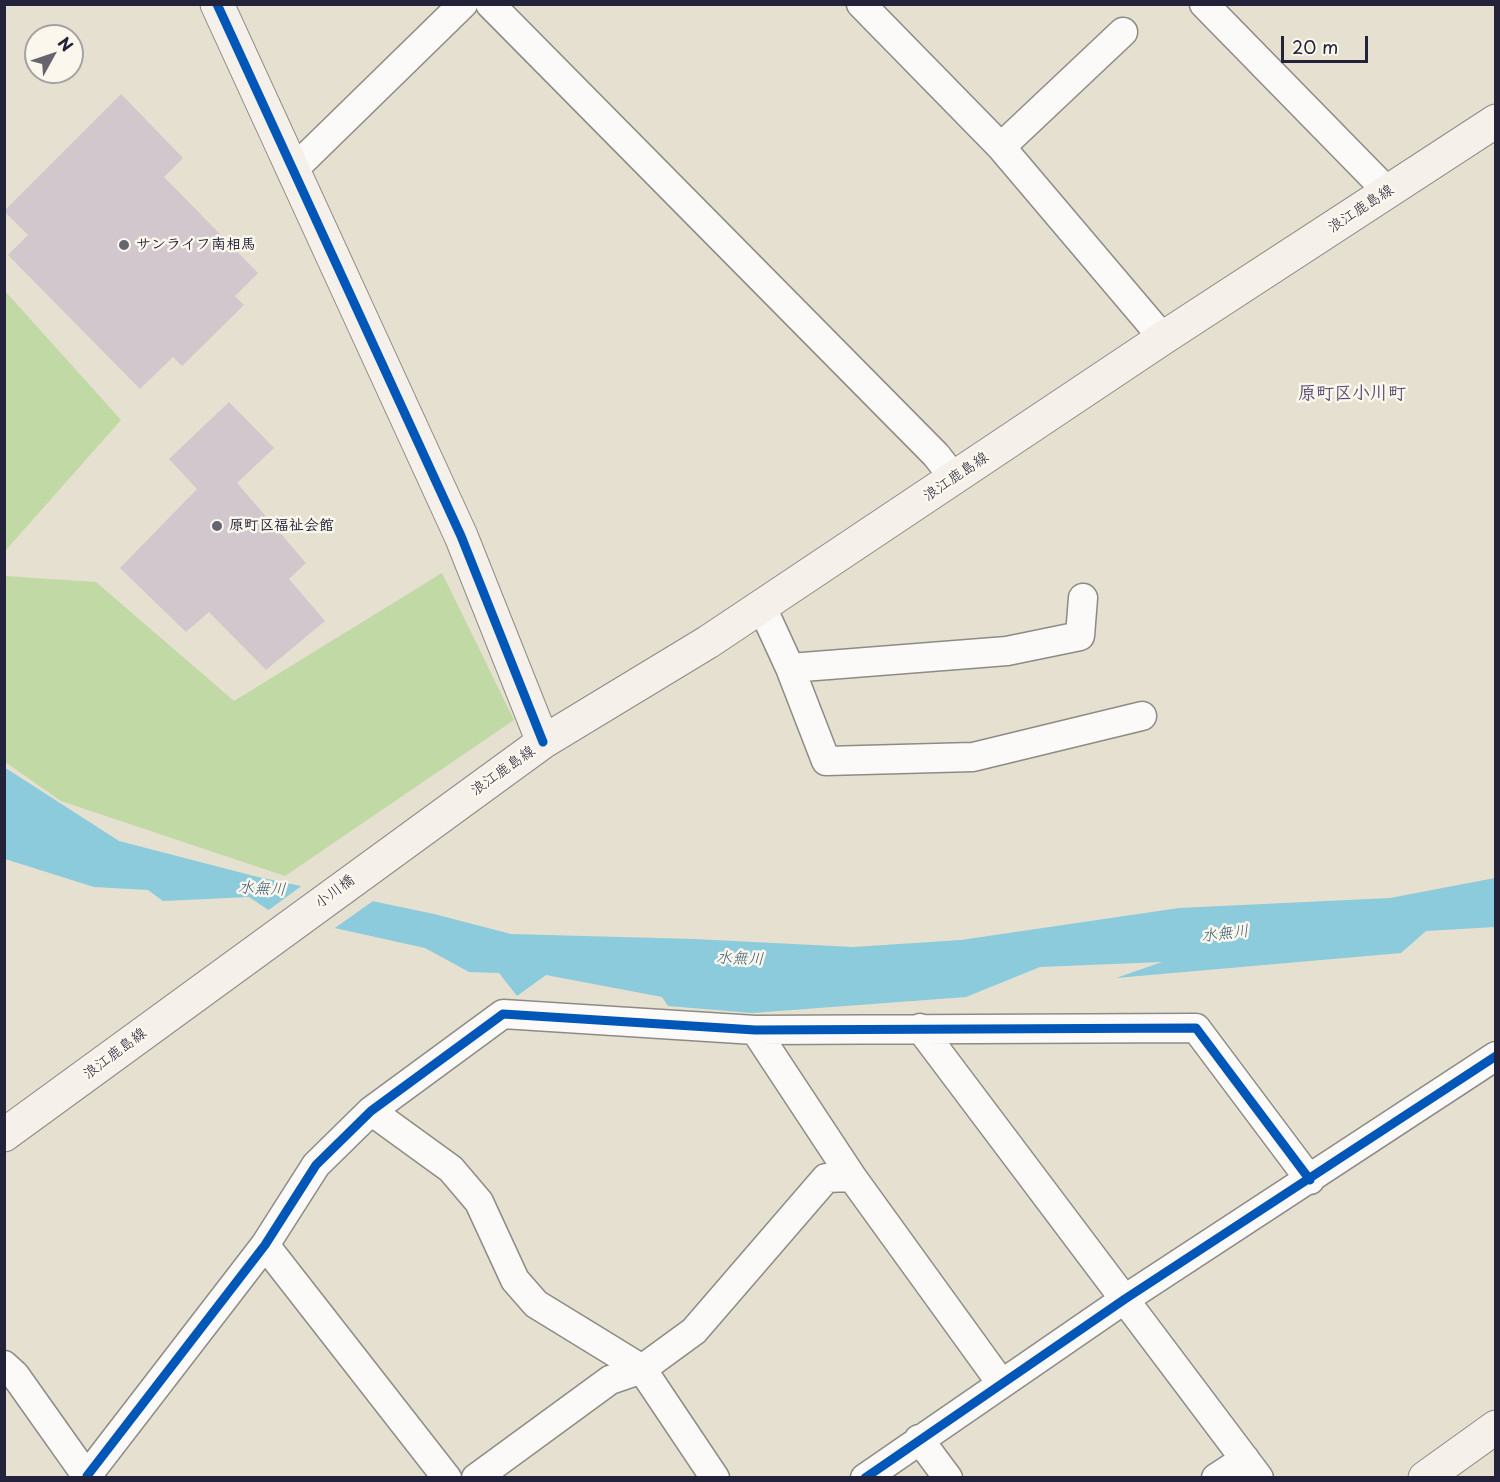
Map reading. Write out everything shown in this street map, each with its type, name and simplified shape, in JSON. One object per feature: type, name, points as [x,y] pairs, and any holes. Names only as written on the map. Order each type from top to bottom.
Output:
[{"type":"main road","points":[[217,4],[461,536],[543,742]]},
{"type":"main road","name":"浪江鹿島線","points":[[416,833],[543,742],[708,642],[760,605],[1162,338],[1496,121]]},
{"type":"main road","name":"小川橋","points":[[255,952],[416,833]]},
{"type":"main road","name":"浪江鹿島線","points":[[4,1135],[255,952]]},
{"type":"main road","points":[[1425,1478],[1496,1428]]},
{"type":"street","points":[[294,169],[463,4]]},
{"type":"street","points":[[490,4],[936,455],[954,478]]},
{"type":"street","points":[[861,4],[1001,147],[1162,338]]},
{"type":"street","points":[[1204,4],[1388,192]]},
{"type":"street","points":[[1001,147],[1123,32]]},
{"type":"street","points":[[790,668],[1007,651],[1080,636],[1083,598]]},
{"type":"street","points":[[760,605],[790,668],[826,761],[973,757],[1143,716]]},
{"type":"street","points":[[4,1365],[15,1375],[88,1477],[265,1245],[316,1165],[371,1112],[504,1014],[755,1030],[1196,1028],[1310,1180]]},
{"type":"street","points":[[920,1028],[1252,1468],[1216,1478]]},
{"type":"street","points":[[755,1030],[852,1177],[1001,1383]]},
{"type":"street","points":[[865,1478],[1125,1299],[1310,1180],[1496,1056]]},
{"type":"street","points":[[371,1112],[451,1169],[479,1202],[515,1280],[536,1304],[642,1369],[714,1478]]},
{"type":"street","points":[[476,1478],[610,1380],[642,1369],[694,1331],[826,1178],[852,1177]]},
{"type":"street","points":[[265,1245],[447,1478]]},
{"type":"street","points":[[920,1439],[948,1478]]},
{"type":"green space","points":[[5,291],[121,420],[5,551]]},
{"type":"green space","points":[[442,573],[514,720],[285,876],[61,801],[5,762],[5,576],[96,582],[234,701]]},
{"type":"water","name":"水無川","points":[[4,767],[119,841],[258,877],[434,914],[511,934],[694,939],[853,947],[961,940],[1179,908],[1390,898],[1495,878],[1495,927],[1426,931],[1401,953],[1116,978],[1162,962],[1040,967],[966,997],[752,1013],[668,1006],[662,997],[546,975],[517,996],[499,973],[469,972],[425,948],[276,915],[249,897],[163,901],[148,890],[94,887],[5,859]]},
{"type":"pier","points":[[304,884],[376,899],[332,930],[275,918],[266,912]]},
{"type":"building","name":"サンライフ南相馬","points":[[121,94],[183,158],[164,177],[258,273],[235,296],[244,305],[182,366],[173,357],[140,389],[8,255],[28,235],[4,211]]},
{"type":"building","name":"原町区福祉会館","points":[[229,402],[274,448],[237,483],[306,563],[289,579],[325,621],[266,670],[209,612],[186,632],[120,568],[197,489],[169,459]]},
{"type":"cycle path","points":[[217,4],[461,536],[543,742]]},
{"type":"cycle path","points":[[87,1476],[265,1245],[316,1165],[371,1111],[503,1014],[755,1030],[1196,1028],[1310,1180]]},
{"type":"cycle path","points":[[865,1478],[1125,1299],[1496,1056]]},
{"type":"place","name":"サンライフ南相馬","points":[[124,245]]},
{"type":"place","name":"原町区福祉会館","points":[[217,526]]},
{"type":"district","name":"原町区小川町","points":[[1352,394]]}]
